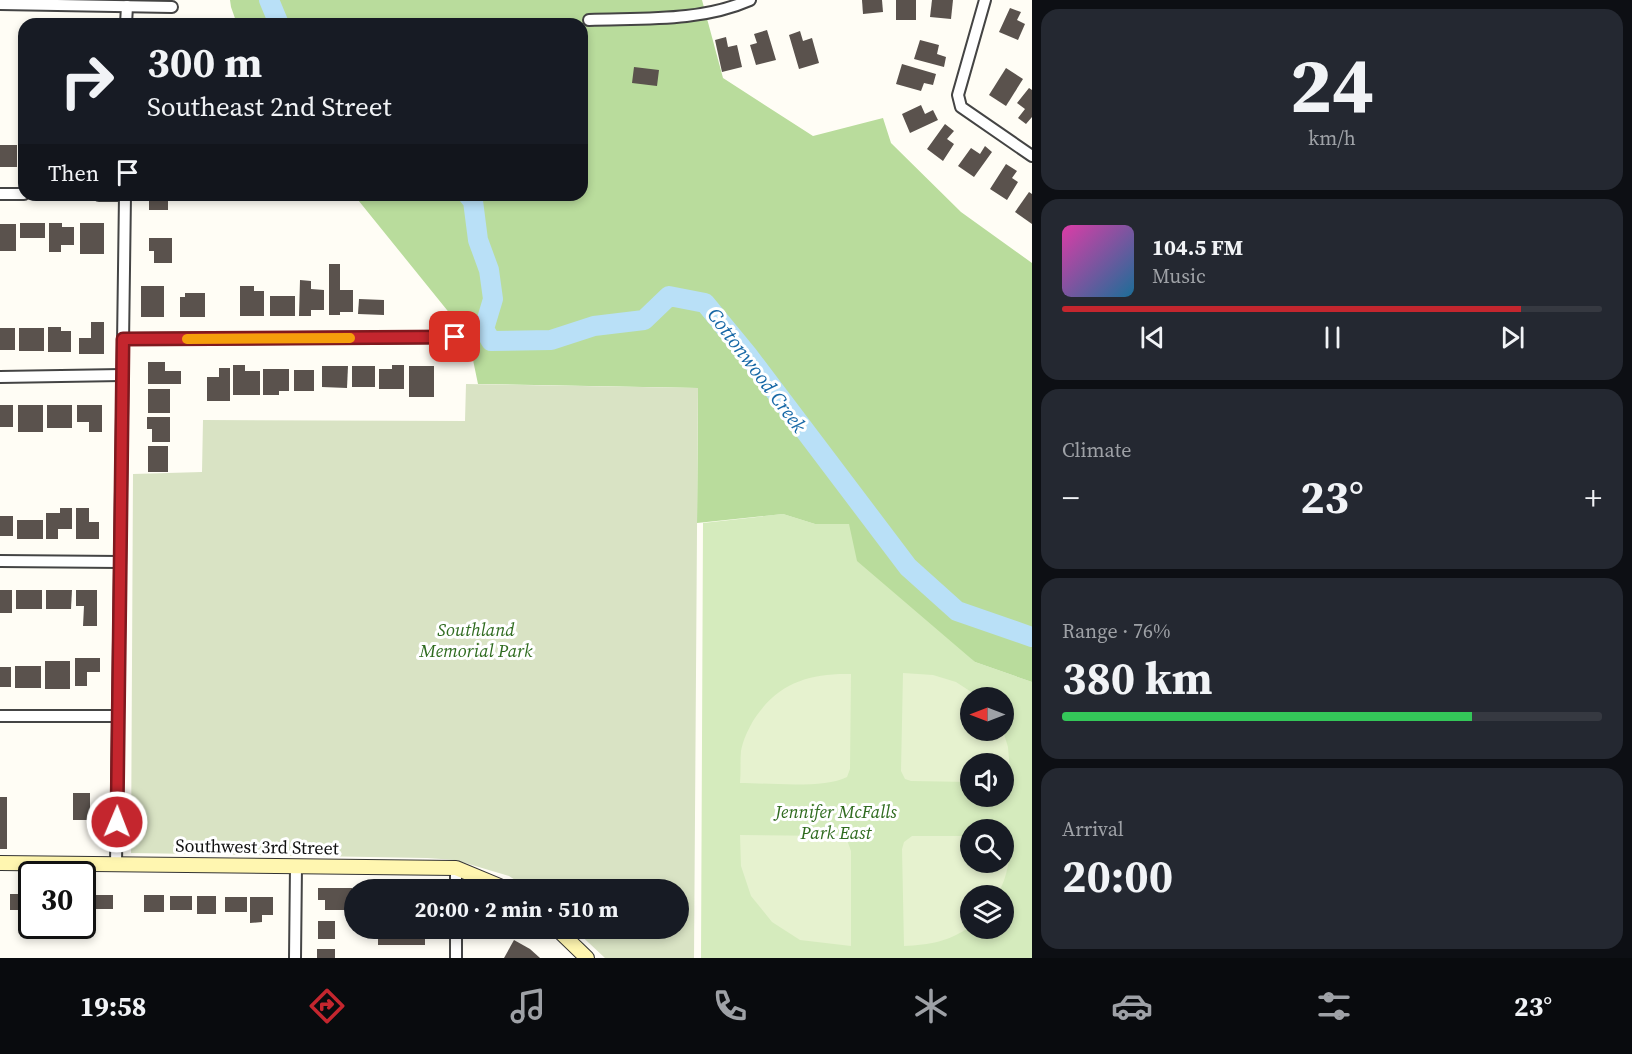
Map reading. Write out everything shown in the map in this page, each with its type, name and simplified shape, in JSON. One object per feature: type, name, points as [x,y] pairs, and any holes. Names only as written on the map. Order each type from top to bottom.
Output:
[{"type":"street","points":[[589,20],[696,15],[730,9],[749,0]]},
{"type":"street","points":[[986,0],[958,94],[961,107],[1032,156]]},
{"type":"street","points":[[0,4],[67,3],[172,7]]},
{"type":"street","points":[[126,18],[127,6]]},
{"type":"street","points":[[0,194],[18,194]]},
{"type":"street","points":[[116,864],[124,201]]},
{"type":"street","points":[[123,339],[455,337]]},
{"type":"street","points":[[0,377],[122,375]]},
{"type":"street","points":[[0,561],[120,562]]},
{"type":"street","points":[[0,716],[118,716]]},
{"type":"street","name":"Southwest 3rd Street","points":[[0,863],[456,868],[482,879]]},
{"type":"street","points":[[295,958],[296,866]]},
{"type":"street","points":[[456,868],[456,879]]},
{"type":"street","points":[[456,939],[456,958]]},
{"type":"street","points":[[567,939],[587,958]]},
{"type":"green space","points":[[230,0],[702,0],[723,78],[813,136],[883,118],[891,143],[961,212],[1032,263],[1032,682],[975,662],[857,561],[849,524],[815,524],[783,514],[697,523],[698,388],[478,384],[468,336],[359,201],[588,201],[588,18],[235,18]]},
{"type":"green space","name":"Southland Memorial Park","points":[[466,384],[698,388],[694,958],[605,958],[585,939],[689,939],[689,879],[514,879],[455,860],[427,858],[131,853],[133,474],[202,472],[203,420],[465,421]]},
{"type":"green space","name":"Jennifer McFalls Park East","points":[[783,514],[815,524],[849,524],[975,662],[1032,682],[1032,958],[701,958],[703,523]]},
{"type":"green space","points":[[903,673],[933,675],[956,682],[964,687],[960,687],[960,741],[1006,741],[1008,747],[1008,753],[960,753],[960,782],[911,781],[905,779],[901,771]]},
{"type":"green space","points":[[851,674],[850,769],[847,777],[837,781],[811,784],[740,783],[741,751],[744,739],[753,721],[773,697],[783,689],[808,678]]},
{"type":"green space","points":[[740,835],[835,836],[847,840],[851,851],[851,946],[800,940],[772,922],[751,896],[741,866]]},
{"type":"green space","points":[[912,836],[960,836],[960,873],[1006,873],[1004,881],[1002,885],[960,885],[960,933],[939,941],[904,946],[902,849],[904,842]]},
{"type":"building","points":[[862,0],[882,0],[883,12],[863,14]]},
{"type":"building","points":[[896,0],[916,0],[916,20],[896,20]]},
{"type":"building","points":[[932,0],[953,0],[951,19],[930,17]]},
{"type":"building","points":[[1010,8],[1021,12],[1017,20],[1025,24],[1018,40],[999,32]]},
{"type":"building","points":[[767,30],[776,60],[756,65],[750,45],[757,43],[754,34]]},
{"type":"building","points":[[800,31],[803,41],[812,38],[819,63],[799,69],[789,35]]},
{"type":"building","points":[[726,37],[728,47],[737,45],[742,67],[722,72],[715,40]]},
{"type":"building","points":[[920,40],[939,45],[937,54],[946,57],[944,67],[914,59]]},
{"type":"building","points":[[902,64],[936,74],[933,85],[924,83],[921,91],[896,84]]},
{"type":"building","points":[[634,67],[659,70],[657,86],[632,83]]},
{"type":"building","points":[[1006,68],[1023,79],[1006,106],[989,95]]},
{"type":"building","points":[[1029,88],[1032,90],[1032,117],[1026,124],[1018,118],[1025,109],[1017,103]]},
{"type":"building","points":[[921,105],[925,114],[933,110],[938,120],[910,133],[902,114]]},
{"type":"building","points":[[945,124],[954,131],[947,139],[954,144],[943,161],[927,149]]},
{"type":"building","points":[[0,145],[17,145],[17,167],[0,167]]},
{"type":"building","points":[[985,146],[992,152],[974,177],[958,166],[971,148],[980,154]]},
{"type":"building","points":[[1006,164],[1017,171],[1012,178],[1018,182],[1007,200],[990,189]]},
{"type":"building","points":[[1029,192],[1032,194],[1032,224],[1015,212]]},
{"type":"building","points":[[149,201],[168,201],[168,210],[149,210]]},
{"type":"building","points":[[20,223],[45,223],[45,238],[20,238]]},
{"type":"building","points":[[49,223],[62,223],[62,227],[74,227],[74,245],[61,245],[61,252],[49,252]]},
{"type":"building","points":[[80,223],[104,223],[104,254],[80,254]]},
{"type":"building","points":[[0,224],[16,224],[16,251],[0,251]]},
{"type":"building","points":[[149,238],[172,238],[172,263],[154,263],[154,251],[149,251]]},
{"type":"building","points":[[329,264],[340,264],[340,290],[353,290],[353,312],[329,315]]},
{"type":"building","points":[[300,280],[311,281],[311,289],[324,290],[324,310],[311,310],[311,316],[299,316]]},
{"type":"building","points":[[141,286],[164,286],[164,317],[141,317]]},
{"type":"building","points":[[240,286],[254,286],[254,291],[264,291],[264,316],[240,316]]},
{"type":"building","points":[[185,293],[205,293],[205,317],[180,317],[180,297],[185,297]]},
{"type":"building","points":[[270,296],[295,296],[295,316],[270,316]]},
{"type":"building","points":[[359,299],[384,300],[384,315],[358,314]]},
{"type":"building","points":[[91,322],[104,322],[104,354],[79,354],[79,338],[91,338]]},
{"type":"building","points":[[48,327],[61,327],[61,331],[71,331],[71,352],[48,352]]},
{"type":"building","points":[[0,328],[15,328],[15,350],[0,350]]},
{"type":"building","points":[[19,328],[44,328],[44,351],[19,351]]},
{"type":"building","points":[[148,362],[165,362],[165,371],[181,371],[181,384],[148,384]]},
{"type":"building","points":[[233,365],[245,365],[245,371],[260,371],[260,395],[233,395]]},
{"type":"building","points":[[392,365],[404,365],[404,389],[379,389],[379,369],[392,369]]},
{"type":"building","points":[[322,366],[348,366],[347,388],[322,387]]},
{"type":"building","points":[[352,366],[375,366],[375,387],[352,387]]},
{"type":"building","points":[[409,366],[434,366],[434,397],[409,397]]},
{"type":"building","points":[[219,368],[230,368],[230,401],[207,401],[207,377],[219,377]]},
{"type":"building","points":[[263,369],[289,369],[289,391],[279,391],[279,395],[263,395]]},
{"type":"building","points":[[294,370],[314,370],[314,391],[294,391]]},
{"type":"building","points":[[148,389],[170,389],[170,413],[148,413]]},
{"type":"building","points":[[0,405],[13,405],[13,427],[0,427]]},
{"type":"building","points":[[18,405],[43,405],[43,432],[18,432]]},
{"type":"building","points":[[47,405],[72,405],[72,428],[47,428]]},
{"type":"building","points":[[77,405],[102,405],[102,432],[89,432],[89,422],[77,422]]},
{"type":"building","points":[[147,417],[170,417],[170,442],[152,442],[152,429],[147,429]]},
{"type":"building","points":[[148,446],[168,446],[168,472],[148,472]]},
{"type":"building","points":[[60,508],[72,508],[72,529],[58,529],[58,539],[46,539],[46,513],[60,513]]},
{"type":"building","points":[[76,508],[89,508],[89,522],[99,522],[99,539],[76,539]]},
{"type":"building","points":[[0,516],[13,516],[13,536],[0,536]]},
{"type":"building","points":[[17,520],[43,520],[43,539],[17,539]]},
{"type":"building","points":[[0,590],[12,590],[12,613],[0,613]]},
{"type":"building","points":[[16,590],[42,590],[42,609],[16,609]]},
{"type":"building","points":[[46,590],[72,590],[71,609],[46,609]]},
{"type":"building","points":[[76,590],[97,590],[97,626],[83,626],[84,606],[76,606]]},
{"type":"building","points":[[75,658],[100,658],[100,672],[87,672],[87,686],[75,686]]},
{"type":"building","points":[[45,661],[70,661],[70,689],[45,689]]},
{"type":"building","points":[[15,666],[41,666],[41,688],[15,688]]},
{"type":"building","points":[[0,667],[11,667],[11,687],[0,687]]},
{"type":"building","points":[[73,793],[90,793],[90,820],[73,820]]},
{"type":"building","points":[[0,797],[7,797],[7,849],[0,849]]},
{"type":"building","points":[[318,888],[344,888],[344,910],[325,910],[325,900],[318,900]]},
{"type":"building","points":[[10,894],[18,894],[18,910],[10,910]]},
{"type":"building","points":[[96,895],[113,895],[113,909],[96,909]]},
{"type":"building","points":[[144,895],[164,895],[164,912],[144,912]]},
{"type":"building","points":[[170,896],[192,896],[192,910],[170,910]]},
{"type":"building","points":[[197,896],[216,896],[216,914],[197,914]]},
{"type":"building","points":[[225,897],[247,897],[247,912],[225,912]]},
{"type":"building","points":[[250,897],[273,897],[273,915],[262,915],[262,922],[250,923]]},
{"type":"building","points":[[318,921],[335,921],[335,939],[318,939]]},
{"type":"building","points":[[378,939],[425,939],[425,945],[378,945]]},
{"type":"building","points":[[514,940],[530,949],[540,958],[504,958]]},
{"type":"building","points":[[317,949],[335,949],[335,958],[317,958]]},
{"type":"waterway","name":"Cottonwood Creek","points":[[269,0],[276,18]]},
{"type":"waterway","name":"Cottonwood Creek","points":[[473,201],[478,240],[489,270],[493,299],[484,329],[491,341],[551,340],[594,326],[644,320],[669,296],[705,303],[747,354],[908,567],[957,611],[1032,637]]},
{"type":"slow traffic","points":[[187,339],[350,338]]},
{"type":"route","points":[[117,822],[123,339],[455,337]]}]
